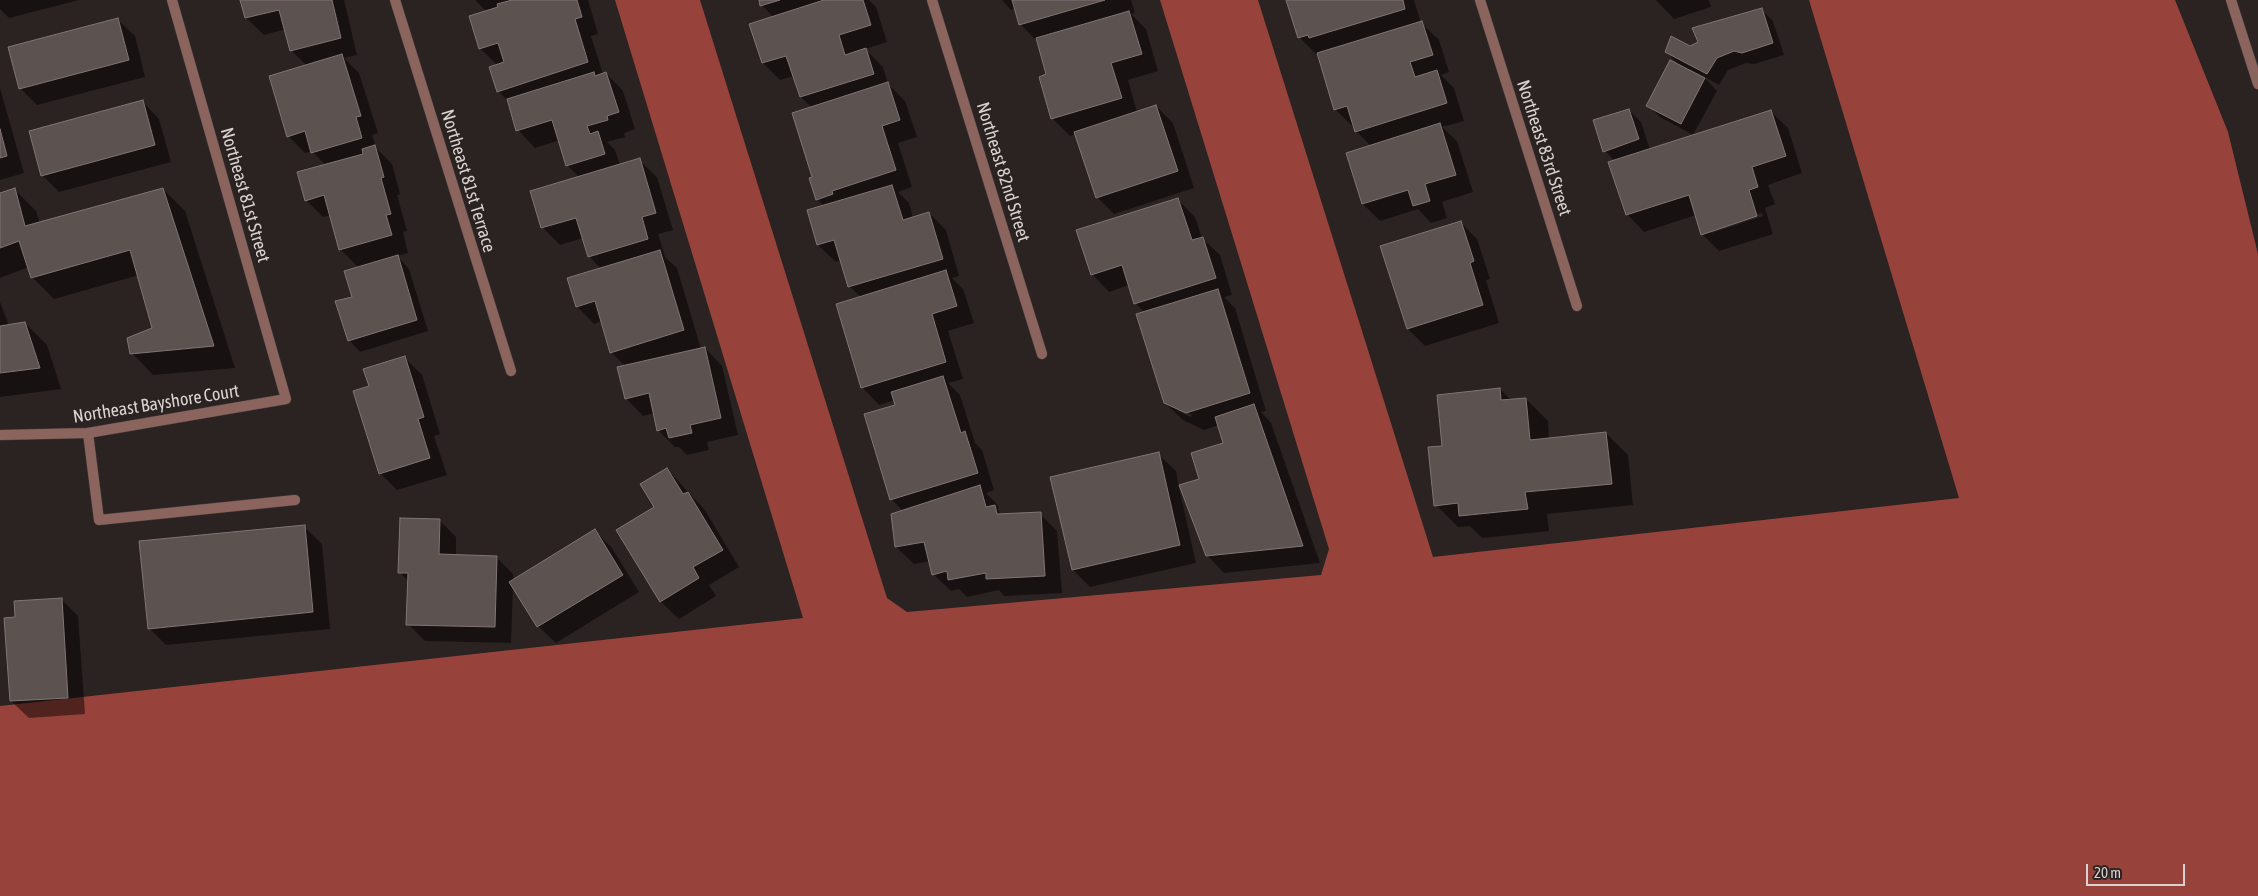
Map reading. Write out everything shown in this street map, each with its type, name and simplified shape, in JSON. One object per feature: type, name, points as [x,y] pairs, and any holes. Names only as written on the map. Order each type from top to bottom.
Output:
[{"type":"street","name":"Northeast 81st Street","points":[[172,0],[286,400]]},
{"type":"street","name":"Northeast 81st Terrace","points":[[395,0],[511,371]]},
{"type":"street","name":"Northeast 82nd Street","points":[[932,0],[1042,354]]},
{"type":"street","name":"Northeast 83rd Street","points":[[1480,0],[1577,306]]},
{"type":"street","points":[[2231,0],[2258,84]]},
{"type":"street","name":"Northeast Bayshore Court","points":[[0,436],[88,433],[286,400]]},
{"type":"street","points":[[88,433],[99,520],[294,500]]},
{"type":"shaded area","points":[[615,0],[700,0],[887,598],[907,612],[1321,575],[1329,549],[1160,0],[1258,0],[1433,557],[1959,498],[1809,0],[2175,0],[2228,132],[2258,254],[2258,896],[0,896],[0,706],[803,618]]},
{"type":"building","points":[[240,0],[332,0],[341,38],[290,51],[279,10],[245,18]]},
{"type":"building","points":[[512,0],[577,0],[582,17],[575,19],[588,62],[497,92],[489,67],[504,62],[498,43],[479,49],[469,16],[498,7],[497,4]]},
{"type":"building","points":[[759,0],[780,0],[760,6]]},
{"type":"building","points":[[824,0],[863,0],[871,25],[839,35],[845,55],[866,48],[874,74],[800,97],[786,56],[762,63],[749,24]]},
{"type":"building","points":[[1012,0],[1105,0],[1019,25]]},
{"type":"building","points":[[1286,0],[1403,0],[1405,9],[1309,38],[1308,35],[1298,38]]},
{"type":"building","points":[[1762,8],[1773,43],[1742,53],[1734,51],[1717,58],[1707,74],[1665,52],[1671,36],[1690,46],[1698,42],[1692,28]]},
{"type":"building","points":[[1129,11],[1142,54],[1111,63],[1122,98],[1051,119],[1039,77],[1046,74],[1036,38]]},
{"type":"building","points":[[118,18],[129,60],[19,89],[8,47]]},
{"type":"building","points":[[1422,21],[1433,55],[1410,62],[1415,77],[1437,70],[1447,103],[1355,132],[1347,106],[1334,110],[1317,53]]},
{"type":"building","points":[[342,54],[361,116],[356,117],[362,138],[311,153],[305,131],[287,137],[269,76]]},
{"type":"building","points":[[1670,60],[1705,78],[1681,124],[1646,106]]},
{"type":"building","points":[[594,72],[595,76],[606,72],[619,112],[607,116],[608,120],[587,126],[590,134],[598,131],[605,154],[566,166],[552,120],[516,131],[507,99]]},
{"type":"building","points":[[888,82],[900,120],[882,126],[896,170],[832,191],[833,194],[816,200],[809,178],[812,177],[792,113]]},
{"type":"building","points":[[143,100],[155,145],[41,176],[29,131]]},
{"type":"building","points":[[1156,105],[1178,171],[1096,198],[1074,132]]},
{"type":"building","points":[[1629,109],[1639,139],[1603,152],[1593,120]]},
{"type":"building","points":[[1771,110],[1786,156],[1752,167],[1758,187],[1749,190],[1757,216],[1701,235],[1689,195],[1626,215],[1608,162]]},
{"type":"building","points":[[1440,123],[1456,175],[1425,184],[1430,201],[1413,206],[1408,190],[1362,204],[1346,153]]},
{"type":"building","points":[[0,129],[7,156],[0,158]]},
{"type":"building","points":[[375,145],[384,177],[381,178],[391,214],[386,215],[392,235],[339,250],[324,195],[305,201],[297,172],[363,154],[362,149]]},
{"type":"building","points":[[640,158],[656,213],[642,217],[648,239],[588,257],[576,218],[541,228],[530,191]]},
{"type":"building","points":[[892,185],[903,220],[929,212],[943,259],[848,287],[834,240],[817,245],[807,210]]},
{"type":"building","points":[[15,188],[25,226],[163,188],[214,346],[130,354],[127,338],[152,328],[130,250],[31,278],[19,241],[0,248],[0,193]]},
{"type":"building","points":[[1178,198],[1192,240],[1203,237],[1216,278],[1134,304],[1122,265],[1091,275],[1076,230]]},
{"type":"building","points":[[1461,221],[1474,261],[1470,263],[1483,305],[1407,329],[1380,246]]},
{"type":"building","points":[[660,250],[684,330],[610,353],[595,301],[576,307],[567,278]]},
{"type":"building","points":[[398,255],[417,320],[348,341],[335,301],[352,297],[344,271]]},
{"type":"building","points":[[946,270],[957,306],[932,314],[946,362],[861,388],[836,304]]},
{"type":"building","points":[[1218,289],[1250,393],[1186,413],[1164,403],[1136,314]]},
{"type":"building","points":[[25,322],[40,368],[0,373],[0,326]]},
{"type":"building","points":[[705,347],[721,418],[690,425],[692,433],[669,438],[666,428],[657,431],[649,393],[625,399],[617,367]]},
{"type":"building","points":[[405,356],[424,417],[418,419],[430,458],[379,474],[353,391],[369,386],[363,369]]},
{"type":"building","points":[[943,376],[961,433],[965,431],[978,473],[890,500],[864,414],[895,405],[891,392]]},
{"type":"building","points":[[1500,388],[1501,400],[1526,398],[1530,440],[1606,432],[1612,484],[1525,492],[1528,509],[1459,516],[1458,503],[1434,506],[1428,447],[1442,446],[1437,395]]},
{"type":"building","points":[[1254,404],[1303,546],[1206,556],[1179,485],[1199,479],[1191,453],[1223,443],[1215,417]]},
{"type":"building","points":[[1159,452],[1180,545],[1072,570],[1050,477]]},
{"type":"building","points":[[667,468],[683,494],[688,492],[723,550],[693,567],[699,578],[660,602],[616,530],[654,507],[640,484]]},
{"type":"building","points":[[980,485],[986,507],[995,505],[997,514],[1041,512],[1045,576],[986,579],[986,573],[948,580],[947,571],[932,575],[924,542],[895,547],[891,514]]},
{"type":"building","points":[[400,518],[440,519],[439,554],[497,556],[495,627],[406,625],[408,573],[398,573]]},
{"type":"building","points":[[305,525],[313,612],[148,629],[139,541]]},
{"type":"building","points":[[595,529],[623,575],[537,627],[509,582]]},
{"type":"building","points":[[62,598],[68,698],[10,701],[4,618],[15,617],[14,601]]}]
